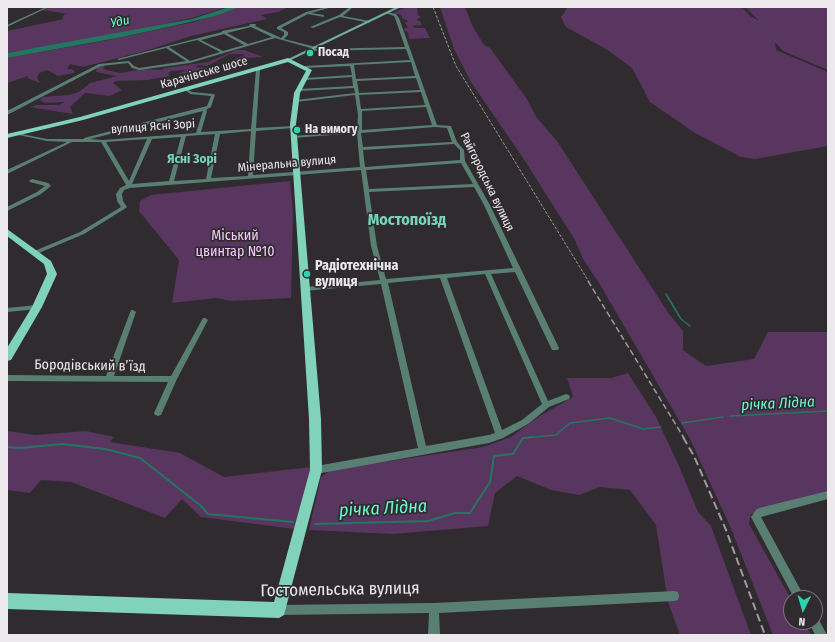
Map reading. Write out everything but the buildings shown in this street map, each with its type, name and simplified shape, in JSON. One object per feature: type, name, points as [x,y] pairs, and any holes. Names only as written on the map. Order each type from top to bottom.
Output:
[{"type":"main road","name":"Карачівське шосе","points":[[7,136],[74,121],[258,70],[288,60],[313,49],[398,7]]},
{"type":"main road","points":[[279,610],[316,470],[315,419],[293,132],[297,95],[309,70],[288,60]]},
{"type":"main road","points":[[7,232],[48,263],[52,274],[37,307],[7,357]]},
{"type":"main road","name":"Гостомельська вулиця","points":[[7,602],[279,610]]},
{"type":"street","points":[[7,26],[48,7]]},
{"type":"street","points":[[282,39],[286,35],[286,32],[278,28],[307,13],[331,7]]},
{"type":"street","points":[[312,28],[340,16],[352,7]]},
{"type":"street","points":[[387,12],[395,15],[435,126]]},
{"type":"street","points":[[307,13],[323,16]]},
{"type":"street","points":[[340,16],[368,22]]},
{"type":"street","points":[[7,113],[95,67],[166,47],[254,25]]},
{"type":"street","points":[[250,26],[275,37],[313,49],[406,48]]},
{"type":"street","points":[[223,32],[247,45]]},
{"type":"street","points":[[110,63],[129,62],[133,67],[139,69],[190,62],[275,37]]},
{"type":"street","points":[[197,39],[222,52]]},
{"type":"street","points":[[166,47],[190,62]]},
{"type":"street","points":[[305,67],[411,61]]},
{"type":"street","points":[[352,64],[359,110],[360,149],[374,246],[384,282],[423,451]]},
{"type":"street","points":[[250,177],[258,70]]},
{"type":"street","points":[[305,79],[417,77]]},
{"type":"street","points":[[297,95],[356,87]]},
{"type":"street","points":[[7,172],[74,141],[204,109],[210,105],[213,94],[191,93],[187,90]]},
{"type":"street","points":[[297,95],[422,91]]},
{"type":"street","points":[[359,110],[428,106]]},
{"type":"street","points":[[198,134],[205,111],[204,109]]},
{"type":"street","name":"вулиця Ясні Зорі","points":[[16,134],[38,139],[103,141],[254,130],[293,132],[359,132],[435,126]]},
{"type":"street","name":"Райгородська вулиця","points":[[435,126],[448,126],[455,143],[462,150],[463,161],[487,205],[555,348]]},
{"type":"street","points":[[208,180],[218,132]]},
{"type":"street","points":[[171,183],[184,135]]},
{"type":"street","points":[[34,253],[82,233],[124,207],[120,198],[122,189],[129,186],[150,138]]},
{"type":"street","points":[[103,141],[129,186]]},
{"type":"street","points":[[360,149],[455,143]]},
{"type":"street","name":"Мінеральна вулиця","points":[[129,186],[463,161]]},
{"type":"street","points":[[7,209],[38,193],[48,186],[46,184],[32,181]]},
{"type":"street","points":[[366,191],[475,185]]},
{"type":"street","points":[[305,289],[517,270]]},
{"type":"street","points":[[486,272],[546,405]]},
{"type":"street","points":[[443,277],[500,436]]},
{"type":"street","points":[[7,310],[37,307]]},
{"type":"street","points":[[109,378],[133,312]]},
{"type":"street","points":[[158,413],[173,380],[205,320]]},
{"type":"street","name":"Бородівський в’їзд","points":[[7,378],[109,378],[173,380]]},
{"type":"street","points":[[316,470],[500,436],[525,422],[546,405],[566,397]]},
{"type":"street","points":[[795,590],[757,522],[756,517],[759,514],[828,495]]},
{"type":"street","name":"Гостомельська вулиця","points":[[279,610],[434,608],[674,596]]},
{"type":"street","points":[[434,608],[434,635]]},
{"type":"green space","points":[[50,7],[227,7],[192,18],[118,34],[7,53],[7,31],[64,19],[62,18],[65,14],[68,14],[43,10]]},
{"type":"green space","points":[[239,7],[288,7],[278,12],[261,15],[267,19],[191,36],[145,51],[83,67],[70,64],[67,69],[72,69],[75,72],[74,73],[58,76],[47,70],[39,73],[37,77],[40,83],[27,78],[28,76],[7,83],[7,58],[108,40],[194,22]]},
{"type":"green space","points":[[440,7],[465,7],[472,25],[484,45],[490,48],[527,99],[537,118],[557,141],[669,314],[683,331],[683,350],[706,366],[754,359],[768,332],[828,332],[828,492],[751,514],[749,524],[786,590],[783,590],[783,630],[808,630],[811,635],[773,635],[730,526],[690,439],[599,283],[583,259],[575,240],[525,161],[471,82],[454,49]]},
{"type":"green space","points":[[568,7],[742,7],[750,16],[759,21],[745,7],[828,7],[828,70],[783,51],[775,42],[776,50],[828,72],[828,146],[755,159],[741,157],[695,133],[650,102],[632,68],[606,49],[566,27],[561,17]]},
{"type":"green space","points":[[404,8],[417,8],[418,15],[421,17],[416,20],[420,21],[422,25],[412,26],[416,28],[425,28],[430,38],[409,39],[408,32],[403,30],[408,27],[405,23],[408,21],[402,18],[402,15],[393,13]]},
{"type":"green space","points":[[236,50],[244,50],[263,57],[247,58],[238,63],[235,59],[245,55],[230,54],[207,66],[198,65],[195,67],[218,69],[214,71],[176,74],[185,71],[171,71],[168,73],[170,76],[148,80],[116,81],[113,83],[122,90],[110,96],[85,93],[70,107],[73,114],[30,107],[36,105],[59,105],[65,102],[45,103],[40,100],[43,97],[69,95],[79,92],[90,83],[117,76],[96,72],[97,68],[100,66],[105,66],[103,69],[120,73],[143,69],[162,70],[164,68],[208,62]]},
{"type":"green space","name":"Міський цвинтар №10","points":[[290,181],[293,211],[291,298],[232,301],[216,298],[172,303],[179,260],[139,211],[140,201],[151,195]]},
{"type":"green space","points":[[628,373],[656,417],[679,466],[698,512],[711,526],[751,635],[680,635],[668,602],[656,525],[630,490],[600,487],[579,495],[551,490],[517,476],[495,493],[488,526],[393,534],[309,530],[321,477],[331,470],[483,447],[511,437],[538,417],[573,397],[567,378],[611,378]]},
{"type":"green space","points":[[7,431],[35,435],[86,431],[114,437],[110,442],[180,453],[224,477],[311,467],[295,529],[201,517],[182,499],[165,518],[71,482],[41,480],[30,493],[7,490]]},
{"type":"shaded area","points":[[229,7],[240,7],[215,16],[173,26],[7,58],[7,53],[192,19]]},
{"type":"waterway","points":[[666,294],[681,319],[690,326]]},
{"type":"waterway","name":"річка Лідна","points":[[730,416],[828,411]]},
{"type":"waterway","name":"річка Лідна","points":[[682,423],[723,417]]},
{"type":"waterway","name":"річка Лідна","points":[[523,438],[556,435],[570,423],[610,418],[643,429],[661,427]]},
{"type":"waterway","name":"річка Лідна","points":[[523,438],[533,437]]},
{"type":"waterway","name":"річка Лідна","points":[[315,524],[428,521],[455,513],[470,513],[490,482],[494,456],[513,454],[523,438]]},
{"type":"waterway","name":"річка Лідна","points":[[7,447],[21,448],[62,444],[105,449],[140,458],[200,505],[208,514],[293,522]]},
{"type":"railway","points":[[433,7],[456,66],[589,282]]},
{"type":"railway","points":[[588,281],[684,438]]},
{"type":"railway","points":[[683,437],[694,456],[726,530],[765,635]]},
{"type":"place","name":"Посад","points":[[310,53]]},
{"type":"place","name":"На вимогу","points":[[297,130]]},
{"type":"place","name":"Радіотехнічна вулиця","points":[[307,274]]},
{"type":"district","name":"Ясні Зорі","points":[[192,159]]},
{"type":"district","name":"Мостопоїзд","points":[[407,221]]},
{"type":"water label","name":"Уди","points":[[120,22]]}]
